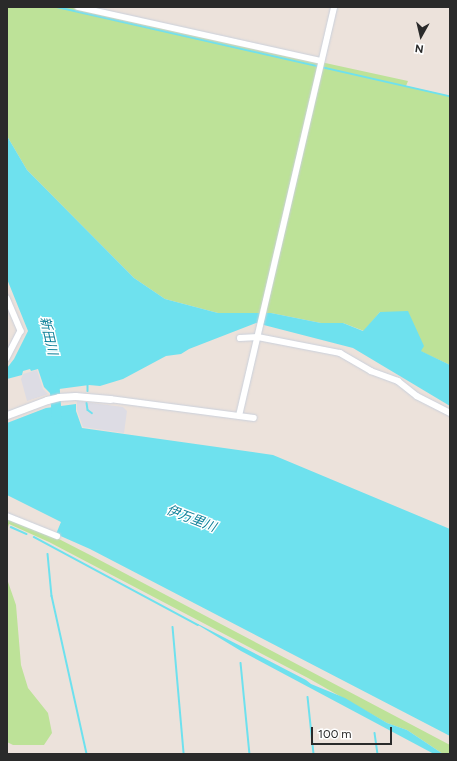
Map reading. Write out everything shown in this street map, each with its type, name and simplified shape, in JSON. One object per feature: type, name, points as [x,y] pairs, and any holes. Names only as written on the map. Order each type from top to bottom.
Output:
[{"type":"street","points":[[78,7],[321,61]]},
{"type":"street","points":[[239,416],[334,7]]},
{"type":"street","points":[[7,298],[21,331],[7,359]]},
{"type":"street","points":[[240,338],[259,334],[348,356],[371,371],[398,381],[417,396],[450,413]]},
{"type":"street","points":[[7,415],[48,400],[59,397],[75,396],[110,399],[254,418]]},
{"type":"street","points":[[7,516],[57,536]]},
{"type":"shaded area","points":[[37,370],[43,389],[48,394],[27,401],[21,379],[23,374]]},
{"type":"shaded area","points":[[77,401],[123,407],[127,411],[124,433],[83,427],[77,410]]},
{"type":"green space","points":[[7,7],[68,7],[408,81],[406,86],[450,96],[450,365],[420,351],[380,312],[364,331],[343,323],[321,323],[271,313],[218,313],[165,299],[134,278],[27,170],[7,136]]},
{"type":"green space","points":[[7,518],[53,536],[450,745],[450,754],[443,754],[407,730],[387,723],[308,678],[49,542],[9,524],[7,530]]},
{"type":"green space","points":[[7,579],[16,605],[21,665],[28,688],[48,713],[52,733],[44,745],[13,745],[7,742]]},
{"type":"water","points":[[7,136],[27,170],[134,278],[165,299],[218,313],[271,313],[321,323],[343,323],[363,331],[380,312],[408,311],[424,346],[421,351],[450,365],[450,406],[353,348],[256,323],[189,349],[181,354],[166,356],[123,379],[100,386],[89,385],[59,389],[59,391],[51,394],[44,387],[38,369],[23,371],[22,375],[7,379],[7,368],[14,359],[28,331],[7,279]]},
{"type":"water","name":"伊万里川","points":[[76,404],[76,411],[82,428],[273,455],[450,529],[450,736],[90,549],[56,534],[61,522],[7,495],[7,423],[46,408]]},
{"type":"water","points":[[198,624],[311,684],[345,698],[387,723],[407,730],[443,754],[434,754],[241,651]]},
{"type":"waterway","points":[[57,7],[450,96]]},
{"type":"waterway","name":"新田川","points":[[54,379],[57,419]]},
{"type":"waterway","points":[[88,383],[88,391]]},
{"type":"waterway","points":[[87,403],[88,410],[92,413]]},
{"type":"waterway","points":[[11,527],[27,534]]},
{"type":"waterway","points":[[34,537],[198,625]]},
{"type":"waterway","points":[[48,554],[52,596],[87,754]]},
{"type":"waterway","points":[[173,627],[184,754]]},
{"type":"waterway","points":[[241,663],[250,754]]},
{"type":"waterway","points":[[308,697],[314,754]]},
{"type":"waterway","points":[[375,733],[378,754]]}]
